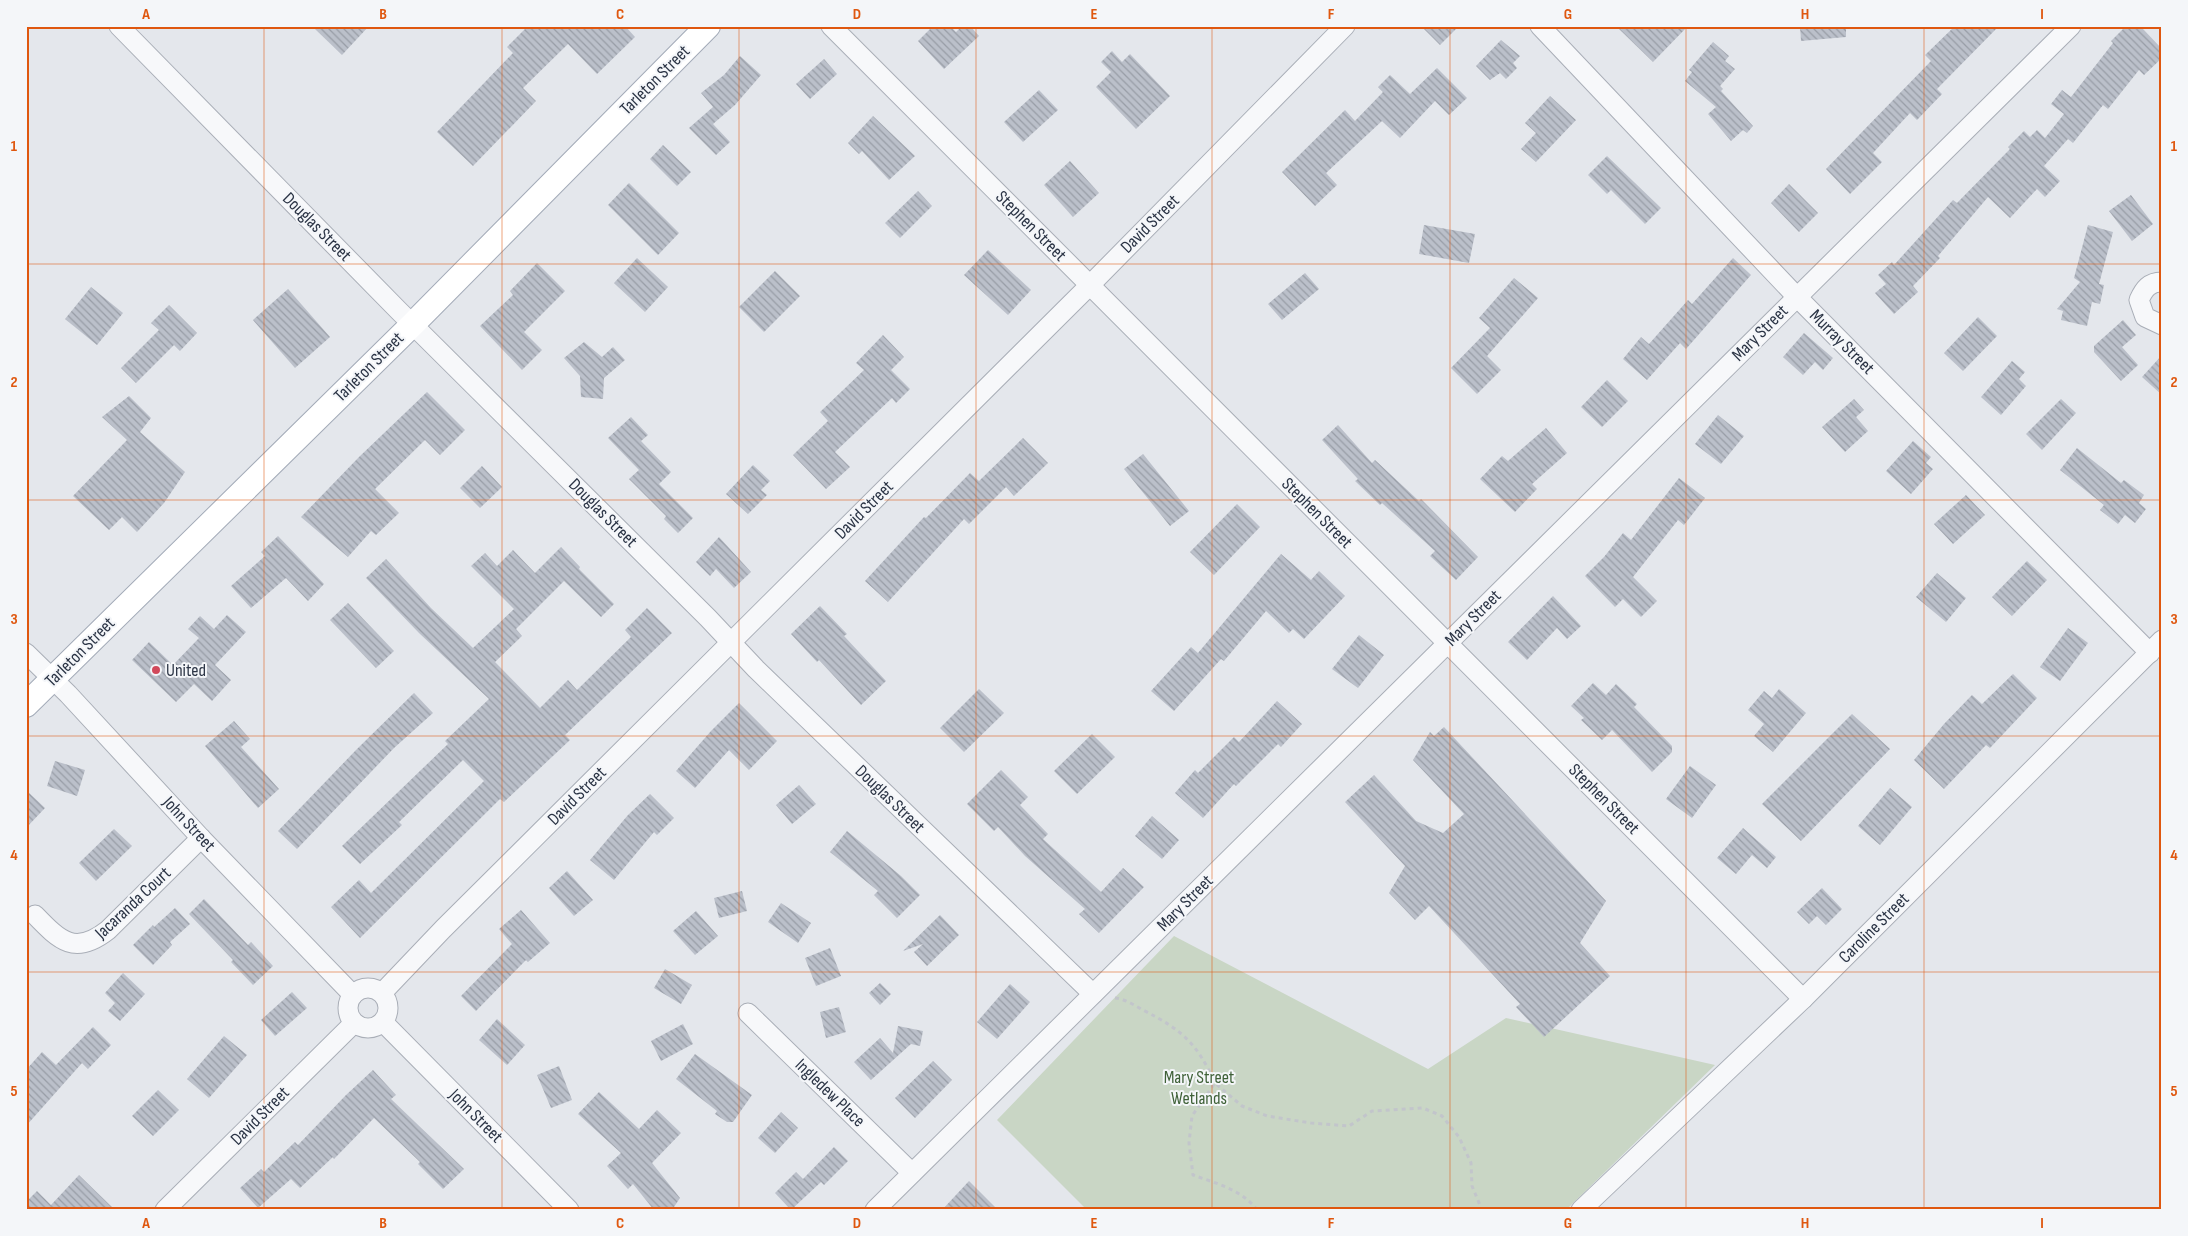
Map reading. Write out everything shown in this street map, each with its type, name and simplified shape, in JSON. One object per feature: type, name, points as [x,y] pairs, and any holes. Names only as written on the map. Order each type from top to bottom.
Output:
[{"type":"main road","name":"Tarleton Street","points":[[26,705],[413,324],[708,26]]},
{"type":"street","name":"Douglas Street","points":[[119,26],[413,324],[708,618],[730,643],[1093,994]]},
{"type":"street","name":"Stephen Street","points":[[831,26],[1803,999]]},
{"type":"street","name":"David Street","points":[[382,993],[443,929],[1090,285],[1345,26]]},
{"type":"street","name":"Murray Street","points":[[1540,26],[1797,297],[2156,646]]},
{"type":"street","name":"Mary Street","points":[[874,1210],[2071,26]]},
{"type":"street","points":[[2162,282],[2154,282],[2145,288],[2139,300],[2145,317],[2162,326]]},
{"type":"street","name":"Caroline Street","points":[[1582,1210],[1803,999],[2156,646]]},
{"type":"street","name":"John Street","points":[[26,653],[53,679],[201,838],[353,995]]},
{"type":"street","name":"Jacaranda Court","points":[[35,915],[61,938],[70,943],[78,945],[91,942],[108,930],[201,838]]},
{"type":"street","points":[[364,988],[370,988],[382,993],[388,1004],[387,1017],[378,1026],[365,1028],[354,1022],[348,1009],[353,995],[364,988]]},
{"type":"street","name":"Ingledew Place","points":[[748,1013],[912,1172]]},
{"type":"street","name":"David Street","points":[[165,1210],[354,1022]]},
{"type":"street","name":"John Street","points":[[383,1022],[569,1210]]},
{"type":"path","points":[[1093,994],[1122,999],[1156,1016],[1184,1036],[1203,1057],[1215,1083],[1242,1106],[1267,1116],[1311,1123],[1349,1126],[1372,1111],[1423,1108],[1442,1116],[1459,1137],[1471,1163],[1472,1186],[1482,1210]]},
{"type":"path","points":[[1215,1083],[1192,1116],[1188,1143],[1193,1175],[1244,1196],[1251,1200],[1257,1210]]},
{"type":"green space","name":"Mary Street Wetlands","points":[[1174,936],[1428,1069],[1506,1018],[1715,1065],[1566,1210],[1087,1210],[997,1120]]},
{"type":"building","points":[[312,26],[369,26],[342,55]]},
{"type":"building","points":[[528,26],[625,26],[635,37],[597,74],[568,44],[523,88],[536,101],[473,166],[437,132],[513,53],[507,47]]},
{"type":"building","points":[[933,26],[950,26],[956,32],[962,26],[970,26],[979,36],[944,69],[918,41]]},
{"type":"building","points":[[1421,26],[1459,26],[1440,45]]},
{"type":"building","points":[[1616,26],[1688,26],[1653,62]]},
{"type":"building","points":[[1800,26],[1846,26],[1846,37],[1801,41]]},
{"type":"building","points":[[1955,26],[1999,26],[1937,89],[1942,94],[1917,120],[1910,113],[1873,153],[1882,162],[1850,194],[1826,169],[1931,61],[1925,55]]},
{"type":"building","points":[[2126,26],[2140,26],[2162,49],[2162,58],[2144,75],[2139,70],[2108,109],[2103,105],[2073,143],[2068,139],[2044,166],[2060,181],[2045,197],[2037,189],[2010,218],[1988,197],[1938,256],[1940,258],[1913,286],[1918,292],[1894,314],[1875,293],[1886,284],[1878,275],[1892,262],[1894,265],[1953,200],[1957,203],[2010,149],[2008,147],[2024,131],[2030,137],[2037,130],[2045,138],[2064,114],[2051,104],[2062,90],[2071,97],[2113,43],[2111,41]]},
{"type":"building","points":[[1501,40],[1520,56],[1513,63],[1517,68],[1506,79],[1500,73],[1490,80],[1476,66]]},
{"type":"building","points":[[1713,42],[1729,56],[1725,61],[1735,69],[1720,86],[1723,89],[1721,91],[1753,126],[1747,133],[1743,130],[1731,141],[1708,114],[1716,107],[1685,81],[1692,72],[1689,70]]},
{"type":"building","points":[[1112,51],[1122,62],[1130,54],[1170,96],[1136,129],[1096,87],[1111,72],[1101,62]]},
{"type":"building","points":[[740,56],[761,75],[735,105],[713,124],[730,142],[716,155],[689,128],[713,107],[701,93],[724,75]]},
{"type":"building","points":[[824,59],[837,74],[810,99],[796,84]]},
{"type":"building","points":[[1437,68],[1467,98],[1449,115],[1435,101],[1400,138],[1382,121],[1326,173],[1337,185],[1315,206],[1282,172],[1345,110],[1355,121],[1383,92],[1378,87],[1390,75],[1410,94]]},
{"type":"building","points":[[1039,90],[1058,110],[1023,142],[1004,122]]},
{"type":"building","points":[[1550,96],[1576,120],[1536,162],[1521,149],[1536,133],[1525,123]]},
{"type":"building","points":[[873,116],[915,156],[889,180],[862,151],[859,154],[848,143]]},
{"type":"building","points":[[663,145],[691,172],[677,186],[650,159]]},
{"type":"building","points":[[1607,156],[1661,208],[1645,224],[1611,190],[1607,194],[1588,175]]},
{"type":"building","points":[[1070,161],[1099,193],[1073,217],[1044,185]]},
{"type":"building","points":[[629,183],[679,233],[658,255],[608,205]]},
{"type":"building","points":[[1789,184],[1818,213],[1799,232],[1771,203]]},
{"type":"building","points":[[918,191],[932,206],[900,238],[885,223]]},
{"type":"building","points":[[2131,195],[2153,224],[2132,241],[2109,211]]},
{"type":"building","points":[[1424,225],[1475,234],[1469,263],[1419,254]]},
{"type":"building","points":[[2088,225],[2113,232],[2099,284],[2104,285],[2100,304],[2092,302],[2087,326],[2061,320],[2063,311],[2057,309],[2080,282],[2074,278]]},
{"type":"building","points":[[988,250],[1031,290],[1008,315],[964,275]]},
{"type":"building","points":[[637,258],[668,287],[645,312],[614,283]]},
{"type":"building","points":[[1733,258],[1751,275],[1686,349],[1680,343],[1647,380],[1623,359],[1641,337],[1649,344],[1688,300],[1692,304]]},
{"type":"building","points":[[537,263],[565,291],[524,332],[542,350],[522,370],[480,326],[513,295],[510,291]]},
{"type":"building","points":[[775,271],[800,296],[764,332],[739,307]]},
{"type":"building","points":[[1305,273],[1319,289],[1282,320],[1268,304]]},
{"type":"building","points":[[1514,278],[1538,298],[1487,356],[1501,370],[1477,394],[1451,368],[1490,328],[1479,318]]},
{"type":"building","points":[[91,287],[123,313],[97,345],[65,319]]},
{"type":"building","points":[[288,289],[330,337],[295,368],[253,320]]},
{"type":"building","points":[[169,305],[197,333],[180,351],[174,345],[136,383],[121,368],[159,330],[151,323]]},
{"type":"building","points":[[1978,317],[1997,336],[1963,371],[1944,353]]},
{"type":"building","points":[[2123,320],[2136,335],[2122,347],[2138,365],[2121,381],[2094,352],[2094,346]]},
{"type":"building","points":[[1804,333],[1833,358],[1823,370],[1815,362],[1803,375],[1783,357]]},
{"type":"building","points":[[883,335],[904,357],[891,370],[910,389],[896,403],[892,398],[835,452],[850,467],[826,489],[793,455],[828,421],[820,412],[864,370],[856,363]]},
{"type":"building","points":[[584,342],[602,357],[613,347],[625,360],[604,378],[603,399],[581,397],[580,376],[564,358]]},
{"type":"building","points":[[2162,355],[2162,395],[2142,377]]},
{"type":"building","points":[[2012,361],[2025,372],[2019,379],[2026,386],[2001,415],[1981,397]]},
{"type":"building","points":[[1607,380],[1628,401],[1602,427],[1581,407]]},
{"type":"building","points":[[427,392],[465,430],[440,455],[425,440],[375,489],[399,513],[376,535],[371,531],[348,557],[301,517],[359,457]]},
{"type":"building","points":[[129,396],[151,418],[140,432],[185,472],[164,503],[137,532],[122,517],[109,530],[73,496],[127,440],[102,417]]},
{"type":"building","points":[[1854,399],[1864,410],[1856,417],[1868,431],[1845,452],[1822,427]]},
{"type":"building","points":[[2061,399],[2076,413],[2042,450],[2026,434]]},
{"type":"building","points":[[1718,415],[1744,436],[1721,464],[1695,444]]},
{"type":"building","points":[[631,417],[648,435],[641,441],[671,472],[659,484],[693,518],[678,533],[664,519],[666,516],[629,479],[639,470],[608,438]]},
{"type":"building","points":[[1338,425],[1372,463],[1375,460],[1419,501],[1421,499],[1478,557],[1456,580],[1430,556],[1435,551],[1382,503],[1380,505],[1355,481],[1358,479],[1322,440]]},
{"type":"building","points":[[1546,428],[1567,453],[1532,484],[1537,489],[1515,512],[1480,479],[1502,456],[1508,461]]},
{"type":"building","points":[[1023,438],[1048,463],[1014,496],[1006,487],[969,524],[964,519],[888,602],[865,581],[924,517],[926,518],[970,473],[979,481]]},
{"type":"building","points":[[1913,441],[1931,457],[1926,463],[1933,469],[1911,494],[1886,471]]},
{"type":"building","points":[[2077,448],[2121,483],[2124,480],[2144,495],[2139,503],[2146,509],[2135,523],[2125,515],[2118,524],[2100,510],[2104,505],[2060,470]]},
{"type":"building","points":[[1143,454],[1189,511],[1170,526],[1124,469]]},
{"type":"building","points":[[753,465],[770,481],[761,490],[767,495],[748,514],[726,494]]},
{"type":"building","points":[[482,466],[502,487],[480,508],[460,488]]},
{"type":"building","points":[[1679,478],[1705,498],[1684,525],[1678,520],[1633,577],[1657,601],[1641,617],[1623,599],[1615,607],[1585,576],[1604,557],[1623,533],[1631,540]]},
{"type":"building","points":[[1966,495],[1985,515],[1953,544],[1934,524]]},
{"type":"building","points":[[1237,504],[1260,527],[1214,575],[1190,552]]},
{"type":"building","points":[[278,536],[324,584],[308,601],[286,578],[251,608],[231,586],[265,556],[261,552]]},
{"type":"building","points":[[719,537],[751,572],[734,588],[716,569],[710,576],[696,562]]},
{"type":"building","points":[[561,547],[580,567],[579,569],[614,604],[601,617],[564,581],[516,629],[522,636],[495,662],[540,708],[568,680],[577,690],[631,637],[625,630],[647,608],[672,633],[565,735],[570,740],[504,802],[500,799],[360,938],[331,907],[359,880],[371,893],[484,781],[463,760],[399,822],[402,825],[360,864],[342,846],[448,744],[445,741],[489,699],[419,633],[366,578],[386,559],[431,608],[473,648],[514,609],[471,566],[485,553],[497,566],[513,550],[535,573]]},
{"type":"building","points":[[1281,554],[1311,580],[1319,571],[1345,596],[1304,639],[1293,629],[1289,633],[1266,611],[1224,661],[1221,659],[1174,711],[1151,691],[1191,647],[1198,653]]},
{"type":"building","points":[[2027,561],[2047,580],[2012,616],[1992,597]]},
{"type":"building","points":[[1937,573],[1966,598],[1946,622],[1916,597]]},
{"type":"building","points":[[1553,596],[1581,626],[1567,639],[1557,628],[1527,660],[1508,642]]},
{"type":"building","points":[[348,603],[394,651],[376,668],[330,620]]},
{"type":"building","points":[[820,606],[847,634],[844,636],[886,681],[861,705],[819,660],[817,662],[791,634]]},
{"type":"building","points":[[227,615],[246,632],[215,665],[231,680],[212,701],[194,684],[176,702],[132,660],[149,642],[173,665],[199,638],[188,629],[200,616],[214,629]]},
{"type":"building","points":[[2068,628],[2088,643],[2060,681],[2040,667]]},
{"type":"building","points":[[1359,635],[1384,655],[1358,688],[1332,669]]},
{"type":"building","points":[[2013,674],[2037,698],[1990,748],[1986,745],[1944,789],[1914,760],[1944,724],[1972,695],[1982,704]]},
{"type":"building","points":[[1593,683],[1606,695],[1616,684],[1637,704],[1634,707],[1672,746],[1672,752],[1652,772],[1612,730],[1602,740],[1581,720],[1584,718],[1571,706]]},
{"type":"building","points":[[979,689],[1004,713],[964,752],[940,728]]},
{"type":"building","points":[[1779,689],[1806,713],[1773,752],[1754,736],[1764,724],[1748,710],[1764,691],[1772,698]]},
{"type":"building","points":[[414,693],[433,713],[394,748],[297,849],[278,831]]},
{"type":"building","points":[[1277,701],[1302,724],[1281,747],[1278,744],[1236,786],[1234,784],[1203,818],[1175,793],[1195,770],[1198,773],[1234,737],[1239,742]]},
{"type":"building","points":[[739,703],[777,741],[749,770],[729,750],[695,788],[676,771],[711,731]]},
{"type":"building","points":[[1852,714],[1890,749],[1801,841],[1762,804]]},
{"type":"building","points":[[234,721],[250,739],[241,747],[279,789],[258,808],[205,746]]},
{"type":"building","points":[[1444,727],[1606,901],[1580,943],[1610,976],[1544,1037],[1516,1007],[1520,1004],[1429,906],[1415,920],[1389,893],[1405,866],[1345,802],[1374,775],[1416,821],[1443,833],[1464,814],[1413,760],[1430,732],[1434,736]]},
{"type":"building","points":[[1092,734],[1115,757],[1077,794],[1054,771]]},
{"type":"building","points":[[55,761],[85,770],[77,796],[47,786]]},
{"type":"building","points":[[1690,766],[1716,785],[1692,818],[1666,799]]},
{"type":"building","points":[[1001,770],[1028,797],[1020,805],[1048,834],[1043,839],[1101,892],[1123,868],[1144,887],[1099,933],[1079,914],[1085,909],[1025,856],[998,827],[994,831],[967,804]]},
{"type":"building","points":[[799,785],[816,804],[792,824],[776,805]]},
{"type":"building","points":[[1890,788],[1912,807],[1880,845],[1858,826]]},
{"type":"building","points":[[26,790],[45,808],[26,828]]},
{"type":"building","points":[[650,794],[674,818],[657,835],[654,832],[614,880],[590,860],[628,815]]},
{"type":"building","points":[[1152,816],[1179,840],[1162,859],[1135,836]]},
{"type":"building","points":[[1743,828],[1776,857],[1767,868],[1752,855],[1736,874],[1717,858]]},
{"type":"building","points":[[114,829],[132,846],[96,881],[79,863]]},
{"type":"building","points":[[847,831],[901,876],[920,895],[897,918],[874,895],[878,891],[830,852]]},
{"type":"building","points":[[567,871],[593,900],[574,916],[549,888]]},
{"type":"building","points":[[1822,888],[1842,909],[1826,925],[1817,916],[1809,924],[1797,912]]},
{"type":"building","points":[[742,891],[747,911],[719,918],[714,898]]},
{"type":"building","points":[[204,899],[248,945],[251,942],[273,966],[253,985],[231,962],[233,960],[189,914]]},
{"type":"building","points":[[781,903],[811,923],[798,943],[768,922]]},
{"type":"building","points":[[175,908],[190,924],[170,942],[172,945],[153,965],[133,945],[153,925],[154,927]]},
{"type":"building","points":[[521,910],[550,943],[528,962],[526,960],[476,1011],[461,996],[512,944],[499,929]]},
{"type":"building","points":[[696,911],[718,936],[695,955],[673,931]]},
{"type":"building","points":[[940,915],[959,935],[927,966],[914,952],[923,944],[903,951]]},
{"type":"building","points":[[830,948],[841,976],[816,986],[805,958]]},
{"type":"building","points":[[665,969],[692,985],[681,1004],[654,988]]},
{"type":"building","points":[[123,973],[145,994],[120,1021],[108,1011],[115,1003],[105,993]]},
{"type":"building","points":[[880,983],[891,994],[880,1005],[869,993]]},
{"type":"building","points":[[1010,984],[1030,1002],[997,1039],[977,1022]]},
{"type":"building","points":[[292,992],[307,1008],[275,1036],[261,1020]]},
{"type":"building","points":[[839,1007],[846,1032],[826,1038],[820,1012]]},
{"type":"building","points":[[497,1019],[525,1045],[507,1065],[479,1040]]},
{"type":"building","points":[[683,1024],[693,1044],[661,1061],[651,1041]]},
{"type":"building","points":[[898,1026],[923,1031],[920,1046],[911,1044],[871,1080],[854,1062],[880,1038],[893,1053]]},
{"type":"building","points":[[93,1027],[111,1045],[88,1069],[82,1063],[26,1126],[26,1070],[42,1052],[56,1065]]},
{"type":"building","points":[[224,1036],[247,1055],[209,1098],[187,1079]]},
{"type":"building","points":[[695,1054],[752,1095],[733,1122],[727,1122],[715,1114],[717,1111],[676,1079]]},
{"type":"building","points":[[933,1061],[952,1080],[915,1118],[895,1098]]},
{"type":"building","points":[[559,1066],[572,1100],[551,1108],[537,1075]]},
{"type":"building","points":[[373,1070],[396,1095],[391,1099],[464,1169],[443,1189],[418,1164],[420,1162],[374,1118],[334,1159],[333,1157],[300,1188],[291,1179],[258,1208],[240,1188],[261,1169],[264,1172],[295,1142],[298,1145]]},
{"type":"building","points":[[158,1090],[179,1110],[153,1136],[132,1116]]},
{"type":"building","points":[[599,1092],[639,1129],[657,1110],[681,1133],[652,1163],[680,1198],[672,1210],[654,1210],[633,1184],[628,1189],[607,1166],[621,1153],[578,1114]]},
{"type":"building","points":[[781,1112],[798,1128],[775,1153],[758,1138]]},
{"type":"building","points":[[834,1147],[848,1161],[824,1185],[821,1182],[791,1210],[775,1193],[796,1172],[803,1179]]},
{"type":"building","points":[[79,1175],[115,1210],[26,1210],[26,1202],[37,1191],[51,1205]]},
{"type":"building","points":[[969,1181],[998,1210],[942,1210]]},
{"type":"place","name":"United","points":[[156,670]]}]
